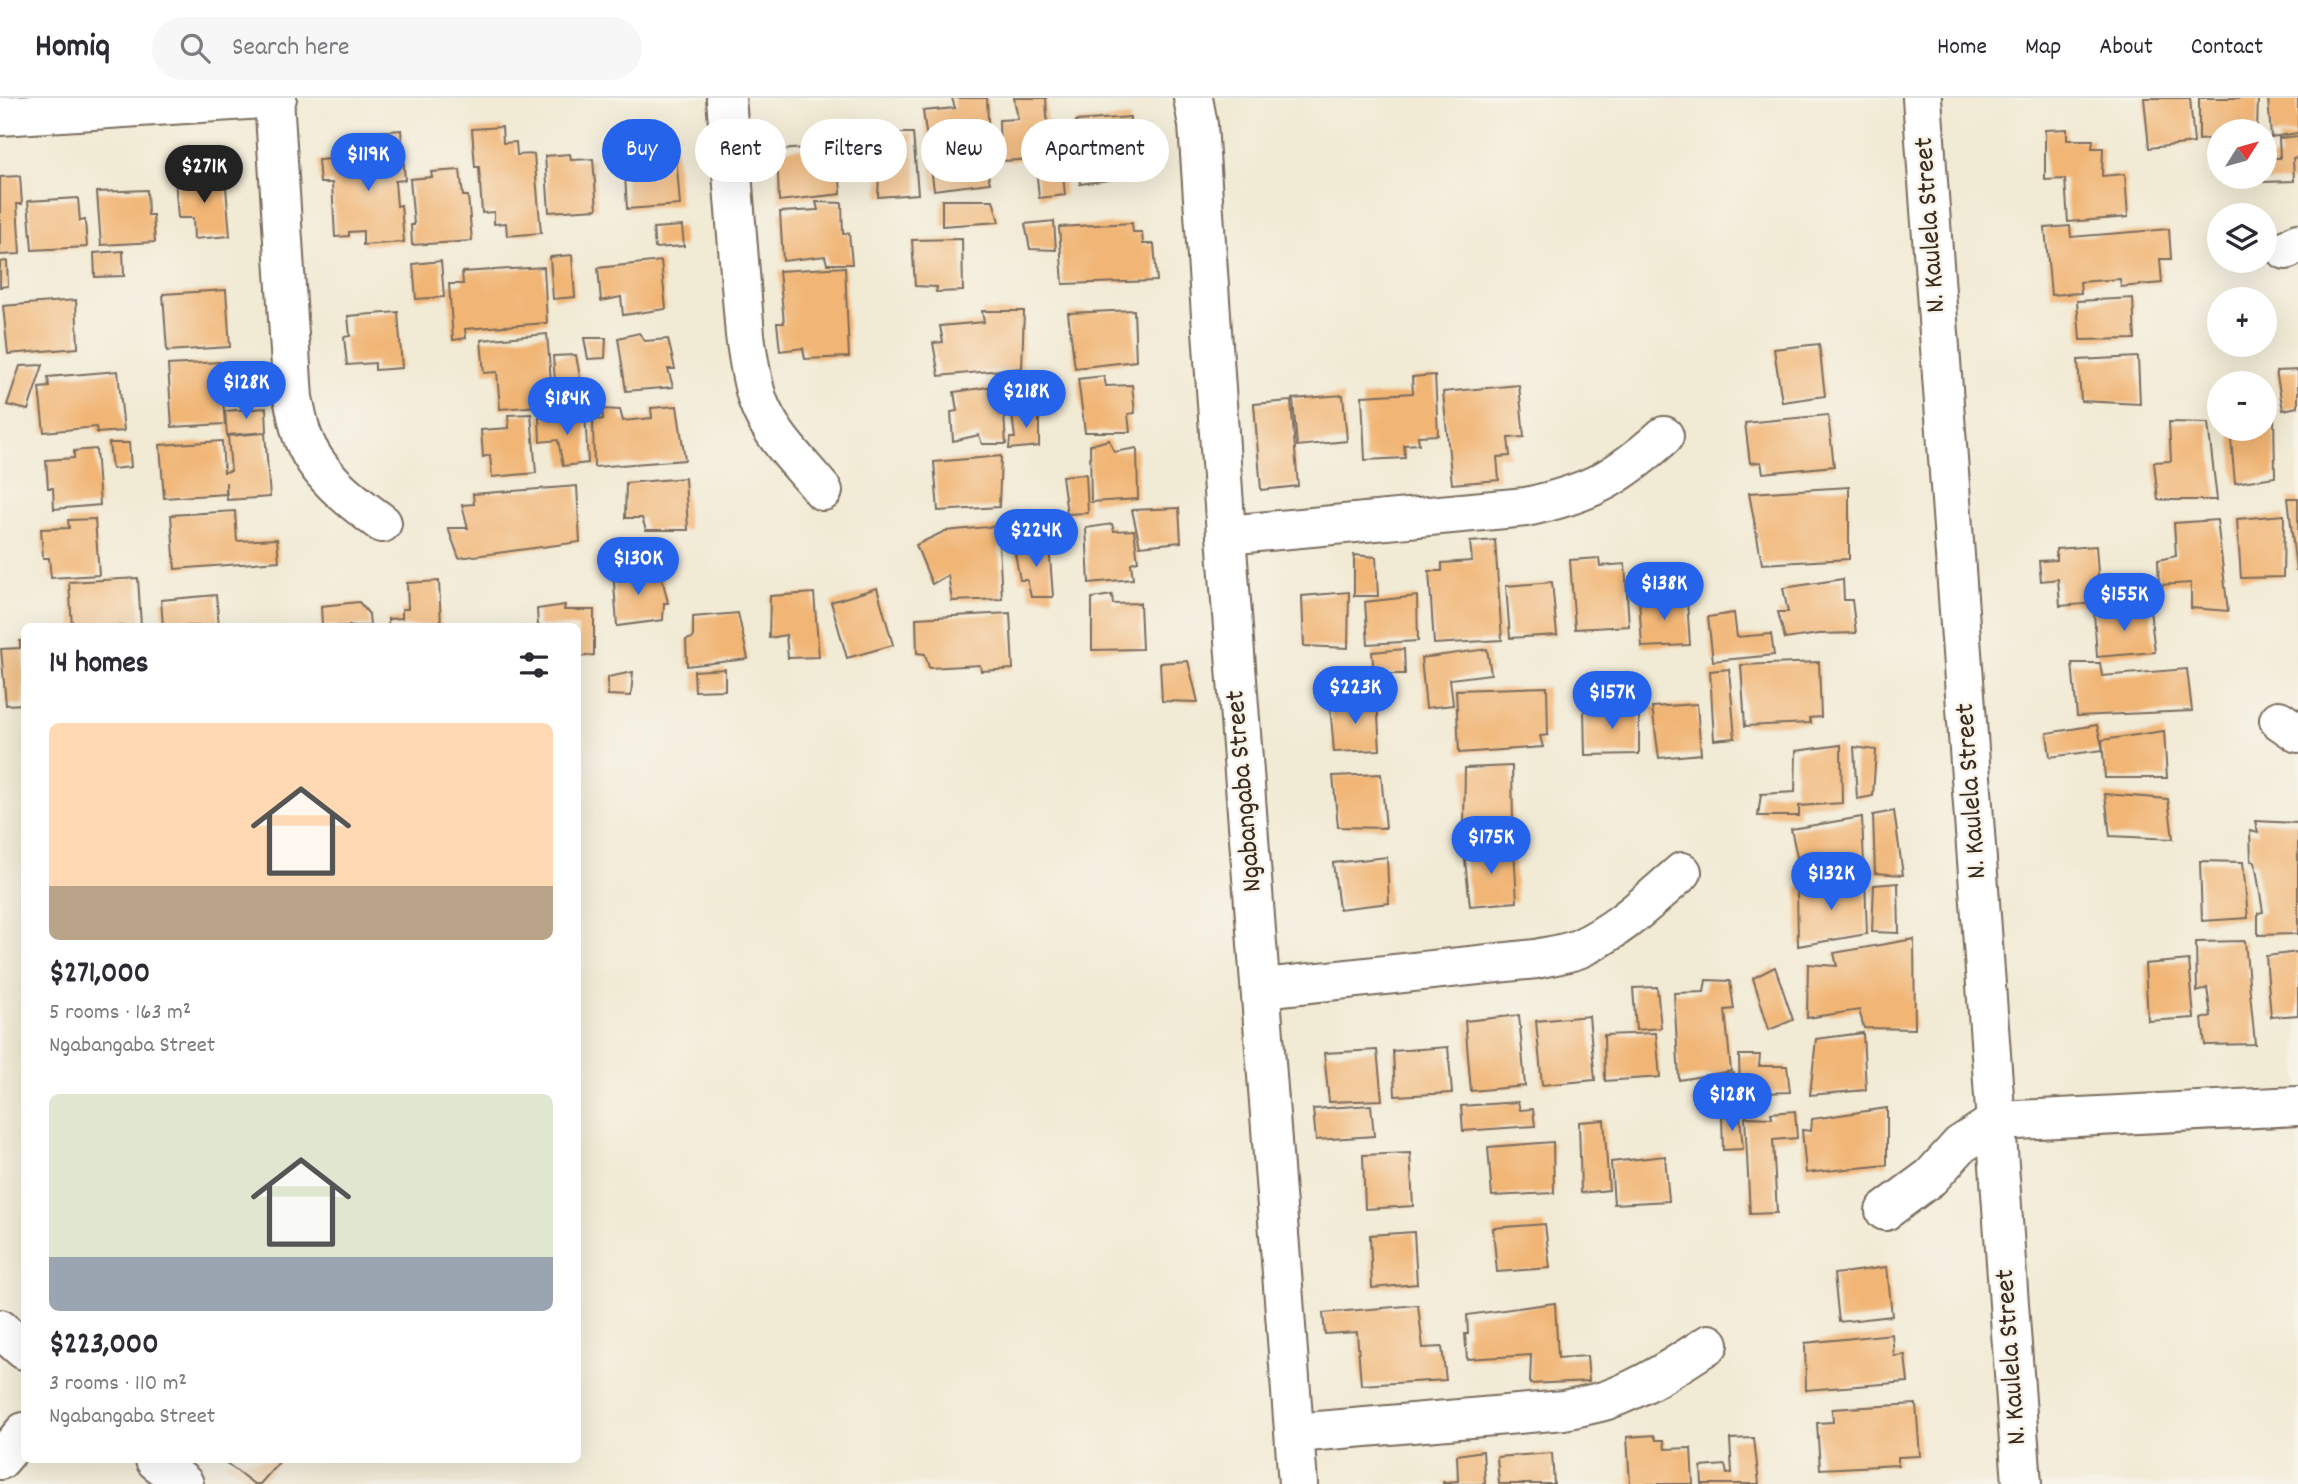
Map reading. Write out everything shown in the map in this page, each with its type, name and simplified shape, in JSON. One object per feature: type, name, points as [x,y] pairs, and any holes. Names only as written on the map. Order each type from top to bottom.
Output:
[{"type":"street","points":[[0,116],[275,98],[293,398],[303,437],[324,472],[351,501],[382,523]]},
{"type":"street","points":[[726,98],[745,335],[750,367],[759,403],[774,431],[823,491]]},
{"type":"street","name":"Ngabangaba Street","points":[[1193,98],[1198,125],[1226,535],[1298,1484]]},
{"type":"street","name":"N. Kaulela Street","points":[[1922,98],[2022,1484]]},
{"type":"street","points":[[1226,535],[1526,507],[1560,500],[1586,492],[1609,479],[1634,463],[1664,436]]},
{"type":"street","points":[[1262,988],[1535,959],[1577,949],[1630,916],[1682,872]]},
{"type":"street","points":[[1885,1211],[1931,1177],[1960,1145],[1997,1121],[2298,1106]]},
{"type":"street","points":[[0,1329],[21,1347]]},
{"type":"street","points":[[1295,1433],[1564,1410],[1606,1400],[1637,1387],[1709,1344]]},
{"type":"street","points":[[0,1461],[21,1436]]},
{"type":"street","points":[[159,1463],[184,1484]]},
{"type":"building","points":[[952,98],[987,98],[988,119],[924,119],[923,111],[955,108]]},
{"type":"building","points":[[1014,98],[1046,98],[1047,119],[1021,119],[1021,160],[1007,161],[1007,120],[1018,119]]},
{"type":"building","points":[[2144,98],[2190,98],[2194,143],[2149,148]]},
{"type":"building","points":[[2199,98],[2258,98],[2257,119],[2207,119],[2207,139],[2199,140]]},
{"type":"building","points":[[2268,98],[2298,98],[2298,133],[2277,136],[2277,119],[2270,119]]},
{"type":"building","points":[[502,127],[503,143],[516,142],[517,155],[534,154],[541,233],[507,236],[506,223],[494,224],[494,212],[482,213],[479,167],[475,167],[472,129]]},
{"type":"building","points":[[2067,129],[2067,140],[2093,140],[2092,148],[2103,148],[2102,176],[2125,174],[2128,217],[2068,222],[2065,179],[2045,180],[2045,130]]},
{"type":"building","points":[[401,130],[405,180],[395,181],[397,206],[401,205],[404,242],[363,245],[363,231],[335,237],[332,183],[320,183],[318,160],[349,158],[349,168],[379,166],[377,132]]},
{"type":"building","points":[[907,133],[913,133],[918,194],[878,197],[879,182],[907,182]]},
{"type":"building","points":[[2298,136],[2298,157],[2293,158],[2294,181],[2277,182],[2279,138]]},
{"type":"building","points":[[800,148],[800,182],[840,182],[841,194],[779,201],[778,182],[786,182],[786,149]]},
{"type":"building","points":[[570,154],[571,160],[593,159],[597,209],[549,212],[545,156]]},
{"type":"building","points":[[460,170],[463,196],[468,196],[472,241],[412,245],[411,225],[414,225],[410,179],[432,177],[431,172]]},
{"type":"building","points":[[225,175],[230,236],[194,239],[193,218],[178,218],[175,178]]},
{"type":"building","points":[[20,176],[22,204],[17,204],[20,254],[0,255],[0,177]]},
{"type":"building","points":[[625,182],[678,182],[680,205],[627,209]]},
{"type":"building","points":[[933,182],[990,183],[934,190]]},
{"type":"building","points":[[1038,182],[1064,182],[1065,195],[1039,198]]},
{"type":"building","points":[[147,190],[148,215],[153,215],[155,242],[101,245],[97,192]]},
{"type":"building","points":[[78,198],[80,221],[85,220],[87,247],[32,250],[28,201]]},
{"type":"building","points":[[942,200],[993,200],[999,222],[942,226]]},
{"type":"building","points":[[816,202],[842,203],[843,234],[849,233],[852,264],[827,264],[825,256],[783,261],[780,212],[818,210]]},
{"type":"building","points":[[1054,221],[1056,250],[1030,249],[1025,224]]},
{"type":"building","points":[[1132,223],[1133,232],[1142,232],[1143,244],[1154,244],[1157,281],[1063,284],[1059,227]]},
{"type":"building","points":[[682,226],[684,246],[655,248],[653,228]]},
{"type":"building","points":[[2070,226],[2071,237],[2169,229],[2171,259],[2160,259],[2162,283],[2121,287],[2120,279],[2080,282],[2081,293],[2051,295],[2045,228]]},
{"type":"building","points":[[962,239],[963,291],[936,292],[937,287],[915,286],[912,240]]},
{"type":"building","points":[[123,251],[124,276],[95,277],[94,253]]},
{"type":"building","points":[[572,255],[575,297],[553,299],[550,257]]},
{"type":"building","points":[[7,261],[8,286],[0,287],[0,262]]},
{"type":"building","points":[[441,261],[444,297],[416,299],[413,264]]},
{"type":"building","points":[[661,261],[666,309],[623,315],[621,297],[601,301],[598,268]]},
{"type":"building","points":[[544,267],[547,323],[465,329],[466,338],[453,340],[449,284],[463,284],[462,272]]},
{"type":"building","points":[[845,267],[849,357],[805,359],[803,348],[780,351],[777,323],[784,323],[779,271]]},
{"type":"building","points":[[226,290],[230,347],[167,351],[163,294]]},
{"type":"building","points":[[2133,298],[2135,339],[2080,340],[2077,301]]},
{"type":"building","points":[[76,300],[78,348],[8,354],[3,306]]},
{"type":"building","points":[[1134,310],[1136,361],[1075,368],[1068,313]]},
{"type":"building","points":[[982,311],[1024,311],[1022,368],[939,376],[933,343],[943,342],[940,326],[984,322]]},
{"type":"building","points":[[398,312],[402,368],[375,370],[375,363],[347,365],[344,337],[350,336],[348,316]]},
{"type":"building","points":[[639,333],[645,341],[668,339],[675,369],[668,369],[673,387],[626,391],[618,338]]},
{"type":"building","points":[[547,334],[553,405],[500,409],[497,372],[484,373],[481,340]]},
{"type":"building","points":[[584,338],[606,338],[605,358],[588,359]]},
{"type":"building","points":[[1819,344],[1825,396],[1782,402],[1774,349]]},
{"type":"building","points":[[576,355],[585,405],[557,408],[553,356]]},
{"type":"building","points":[[2138,357],[2140,404],[2081,401],[2078,360]]},
{"type":"building","points":[[220,362],[225,424],[172,427],[168,365]]},
{"type":"building","points":[[43,365],[28,410],[7,405],[20,366]]},
{"type":"building","points":[[2298,370],[2298,407],[2283,410],[2276,371]]},
{"type":"building","points":[[118,371],[124,431],[97,433],[96,427],[44,432],[39,388],[49,387],[48,377]]},
{"type":"building","points":[[1435,375],[1438,435],[1418,436],[1419,444],[1404,445],[1405,458],[1365,460],[1362,396],[1413,393],[1412,377]]},
{"type":"building","points":[[1104,376],[1106,386],[1132,385],[1135,413],[1128,414],[1130,432],[1085,432],[1078,379]]},
{"type":"building","points":[[1002,385],[1006,444],[982,444],[979,435],[953,441],[951,412],[957,411],[954,392]]},
{"type":"building","points":[[1519,385],[1524,437],[1508,438],[1510,456],[1497,457],[1499,480],[1452,484],[1443,392]]},
{"type":"building","points":[[1343,395],[1347,441],[1297,446],[1293,399]]},
{"type":"building","points":[[1291,401],[1298,486],[1261,490],[1254,404]]},
{"type":"building","points":[[677,406],[685,460],[594,467],[593,420],[603,419],[602,409],[620,410],[623,421],[652,418],[651,408]]},
{"type":"building","points":[[266,408],[267,432],[227,435],[225,411]]},
{"type":"building","points":[[1039,410],[1039,446],[1009,449],[1010,438],[1015,438],[1012,415]]},
{"type":"building","points":[[531,414],[536,473],[492,477],[490,455],[483,457],[481,430],[509,428],[508,415]]},
{"type":"building","points":[[585,414],[588,463],[563,466],[558,440],[540,442],[539,417]]},
{"type":"building","points":[[1828,415],[1834,466],[1763,473],[1761,462],[1750,463],[1745,423]]},
{"type":"building","points":[[2169,422],[2207,423],[2207,441],[2210,441],[2217,500],[2158,500],[2154,462],[2171,461]]},
{"type":"building","points":[[265,433],[270,497],[227,500],[226,482],[226,494],[164,498],[160,445],[222,441],[224,472],[231,471],[228,436]]},
{"type":"building","points":[[1109,440],[1114,452],[1137,448],[1138,499],[1091,502],[1090,445]]},
{"type":"building","points":[[2231,441],[2274,441],[2275,477],[2235,483]]},
{"type":"building","points":[[109,443],[129,443],[131,467],[112,469]]},
{"type":"building","points":[[96,449],[100,505],[54,509],[53,488],[48,488],[46,460],[74,458],[74,451]]},
{"type":"building","points":[[1001,456],[999,507],[938,511],[934,462]]},
{"type":"building","points":[[1086,474],[1088,513],[1067,514],[1062,476]]},
{"type":"building","points":[[685,478],[688,530],[646,530],[642,518],[625,518],[626,483]]},
{"type":"building","points":[[577,486],[580,542],[459,558],[448,528],[468,528],[462,505],[474,504],[473,494]]},
{"type":"building","points":[[1849,487],[1849,559],[1762,564],[1749,493]]},
{"type":"building","points":[[2288,498],[2298,498],[2298,570],[2296,570]]},
{"type":"building","points":[[1179,508],[1181,542],[1140,546],[1132,510]]},
{"type":"building","points":[[235,511],[237,541],[277,539],[279,561],[175,569],[171,515]]},
{"type":"building","points":[[2284,515],[2283,577],[2241,578],[2237,519]]},
{"type":"building","points":[[95,519],[99,575],[51,578],[49,558],[43,558],[41,529],[69,528],[68,520]]},
{"type":"building","points":[[2217,520],[2228,611],[2191,608],[2191,583],[2159,585],[2158,560],[2176,556],[2174,523]]},
{"type":"building","points":[[1112,524],[1114,531],[1134,530],[1138,561],[1131,563],[1133,579],[1089,583],[1086,528]]},
{"type":"building","points":[[998,526],[1002,599],[952,601],[948,575],[932,584],[916,545],[945,531]]},
{"type":"building","points":[[1495,540],[1502,640],[1434,644],[1429,571],[1442,571],[1442,563],[1472,561],[1470,542]]},
{"type":"building","points":[[1049,544],[1053,597],[1031,597],[1027,580],[1020,580],[1014,548]]},
{"type":"building","points":[[2096,546],[2099,587],[2108,586],[2110,602],[2060,606],[2058,579],[2041,581],[2039,561],[2056,560],[2056,549]]},
{"type":"building","points":[[1354,555],[1376,557],[1378,596],[1354,596]]},
{"type":"building","points":[[1599,558],[1600,566],[1625,564],[1629,626],[1575,629],[1570,560]]},
{"type":"building","points":[[635,567],[638,574],[661,573],[668,603],[664,603],[663,620],[617,626],[613,569]]},
{"type":"building","points":[[138,578],[141,623],[72,623],[69,582]]},
{"type":"building","points":[[1843,579],[1844,600],[1852,600],[1856,633],[1819,634],[1785,639],[1778,612],[1788,612],[1783,588]]},
{"type":"building","points":[[439,581],[441,623],[388,623],[388,619],[402,618],[402,609],[408,609],[407,583]]},
{"type":"building","points":[[1552,582],[1557,635],[1510,638],[1506,586]]},
{"type":"building","points":[[877,588],[893,645],[847,658],[831,602]]},
{"type":"building","points":[[1349,592],[1348,648],[1304,646],[1302,596]]},
{"type":"building","points":[[814,593],[819,657],[788,658],[786,635],[769,638],[770,596]]},
{"type":"building","points":[[216,595],[219,623],[163,623],[161,600]]},
{"type":"building","points":[[1112,595],[1113,604],[1140,603],[1142,649],[1092,650],[1092,598]]},
{"type":"building","points":[[1417,596],[1418,641],[1368,644],[1365,602]]},
{"type":"building","points":[[1667,596],[1668,602],[1687,601],[1690,645],[1642,647],[1639,598]]},
{"type":"building","points":[[359,602],[369,614],[370,623],[322,623],[321,606]]},
{"type":"building","points":[[565,605],[564,610],[594,610],[594,655],[581,657],[581,623],[538,623],[537,609]]},
{"type":"building","points":[[2150,610],[2155,652],[2097,657],[2094,612]]},
{"type":"building","points":[[738,613],[748,659],[687,666],[686,640],[693,638],[693,617]]},
{"type":"building","points":[[1010,613],[1013,669],[981,671],[980,665],[929,668],[925,654],[917,653],[916,618]]},
{"type":"building","points":[[1734,613],[1737,637],[1771,634],[1774,655],[1713,661],[1708,617]]},
{"type":"building","points":[[20,641],[21,704],[6,705],[1,649],[20,648]]},
{"type":"building","points":[[1404,649],[1405,674],[1374,674],[1372,652]]},
{"type":"building","points":[[1487,649],[1491,674],[1450,679],[1453,705],[1426,708],[1421,658]]},
{"type":"building","points":[[1188,661],[1198,702],[1162,701],[1160,663]]},
{"type":"building","points":[[1819,662],[1821,717],[1809,718],[1811,723],[1745,726],[1741,665]]},
{"type":"building","points":[[2072,663],[2100,663],[2102,676],[2187,669],[2192,711],[2077,716]]},
{"type":"building","points":[[725,669],[725,690],[695,691],[694,671]]},
{"type":"building","points":[[1729,669],[1735,738],[1714,740],[1710,671]]},
{"type":"building","points":[[633,672],[631,696],[608,695],[608,677]]},
{"type":"building","points":[[1547,687],[1548,735],[1540,736],[1543,747],[1459,753],[1456,690]]},
{"type":"building","points":[[1377,699],[1380,750],[1334,752],[1330,704]]},
{"type":"building","points":[[1697,704],[1701,754],[1659,758],[1652,707]]},
{"type":"building","points":[[1639,708],[1639,754],[1585,755],[1584,709]]},
{"type":"building","points":[[2097,725],[2103,750],[2050,757],[2047,733]]},
{"type":"building","points":[[2164,731],[2167,778],[2105,778],[2102,740]]},
{"type":"building","points":[[1841,745],[1842,803],[1799,806],[1799,816],[1758,816],[1761,794],[1795,792],[1796,751]]},
{"type":"building","points":[[1854,747],[1876,750],[1873,796],[1857,799]]},
{"type":"building","points":[[1512,766],[1513,822],[1464,823],[1465,768]]},
{"type":"building","points":[[1381,774],[1386,828],[1338,827],[1333,776]]},
{"type":"building","points":[[2105,794],[2168,799],[2173,839],[2110,836]]},
{"type":"building","points":[[1894,811],[1903,875],[1875,873],[1873,815]]},
{"type":"building","points":[[1862,817],[1864,865],[1801,875],[1791,829]]},
{"type":"building","points":[[2255,821],[2298,823],[2298,934],[2258,935],[2258,913],[2263,912],[2255,862],[2251,861],[2250,831],[2258,833]]},
{"type":"building","points":[[1514,848],[1517,902],[1470,906],[1464,851]]},
{"type":"building","points":[[1387,857],[1389,903],[1339,909],[1333,863]]},
{"type":"building","points":[[2200,861],[2243,862],[2248,918],[2202,921]]},
{"type":"building","points":[[1865,880],[1867,934],[1798,946],[1797,887]]},
{"type":"building","points":[[1898,883],[1899,933],[1872,932],[1874,885]]},
{"type":"building","points":[[1914,939],[1915,1029],[1864,1028],[1859,1010],[1807,1018],[1808,964],[1837,966],[1834,953]]},
{"type":"building","points":[[2245,941],[2255,1044],[2205,1045],[2202,1019],[2211,1016],[2207,988],[2197,992],[2196,942]]},
{"type":"building","points":[[2298,952],[2298,1015],[2271,1017],[2266,956]]},
{"type":"building","points":[[2189,960],[2194,1018],[2148,1021],[2145,964]]},
{"type":"building","points":[[1775,967],[1793,1020],[1769,1030],[1753,978]]},
{"type":"building","points":[[1706,980],[1730,981],[1734,1009],[1725,1010],[1731,1071],[1679,1080],[1674,993],[1704,992]]},
{"type":"building","points":[[1657,987],[1661,1028],[1636,1030],[1633,988]]},
{"type":"building","points":[[1519,1015],[1525,1086],[1471,1091],[1465,1021]]},
{"type":"building","points":[[1589,1016],[1595,1080],[1542,1085],[1536,1021]]},
{"type":"building","points":[[1656,1033],[1660,1077],[1605,1081],[1604,1035]]},
{"type":"building","points":[[1863,1033],[1866,1090],[1810,1095],[1816,1039]]},
{"type":"building","points":[[1448,1047],[1452,1093],[1395,1096],[1393,1051]]},
{"type":"building","points":[[1377,1050],[1382,1100],[1329,1102],[1324,1053]]},
{"type":"building","points":[[1739,1055],[1760,1055],[1759,1066],[1787,1066],[1790,1092],[1740,1094]]},
{"type":"building","points":[[1733,1073],[1736,1111],[1715,1111],[1713,1075]]},
{"type":"building","points":[[1518,1102],[1520,1110],[1533,1109],[1535,1126],[1463,1131],[1461,1106]]},
{"type":"building","points":[[1371,1105],[1374,1136],[1316,1140],[1313,1109]]},
{"type":"building","points":[[1887,1108],[1887,1165],[1806,1173],[1802,1130],[1811,1131],[1812,1119]]},
{"type":"building","points":[[1795,1111],[1797,1138],[1773,1140],[1777,1213],[1750,1214],[1745,1117],[1772,1118],[1771,1113]]},
{"type":"building","points":[[1722,1116],[1740,1116],[1743,1149],[1723,1150]]},
{"type":"building","points":[[1604,1120],[1609,1190],[1581,1193],[1579,1122]]},
{"type":"building","points":[[1553,1142],[1554,1193],[1492,1196],[1488,1147]]},
{"type":"building","points":[[1410,1153],[1413,1206],[1365,1209],[1363,1155]]},
{"type":"building","points":[[1665,1156],[1669,1201],[1614,1204],[1611,1162]]},
{"type":"building","points":[[1545,1224],[1550,1268],[1497,1272],[1493,1228]]},
{"type":"building","points":[[1414,1232],[1417,1284],[1372,1288],[1370,1235]]},
{"type":"building","points":[[1887,1267],[1892,1316],[1839,1322],[1834,1274]]},
{"type":"building","points":[[1555,1303],[1558,1358],[1587,1356],[1589,1381],[1530,1384],[1531,1355],[1467,1359],[1467,1315]]},
{"type":"building","points":[[1418,1305],[1423,1348],[1442,1347],[1446,1380],[1361,1385],[1357,1332],[1325,1334],[1323,1313]]},
{"type":"building","points":[[1892,1334],[1894,1356],[1905,1355],[1908,1382],[1806,1390],[1805,1343]]},
{"type":"building","points":[[1916,1404],[1920,1456],[1898,1457],[1898,1465],[1820,1469],[1817,1423],[1833,1422],[1832,1409]]},
{"type":"building","points":[[1654,1435],[1656,1440],[1664,1440],[1665,1449],[1691,1448],[1693,1484],[1630,1484],[1627,1437]]},
{"type":"building","points":[[1754,1438],[1759,1484],[1702,1484],[1701,1467],[1725,1465],[1727,1474],[1732,1473],[1730,1439]]},
{"type":"building","points":[[1483,1451],[1485,1484],[1443,1484],[1458,1481],[1457,1455]]},
{"type":"building","points":[[1552,1453],[1554,1484],[1499,1484],[1497,1457]]},
{"type":"building","points":[[226,1463],[278,1463],[260,1484],[254,1484]]}]
